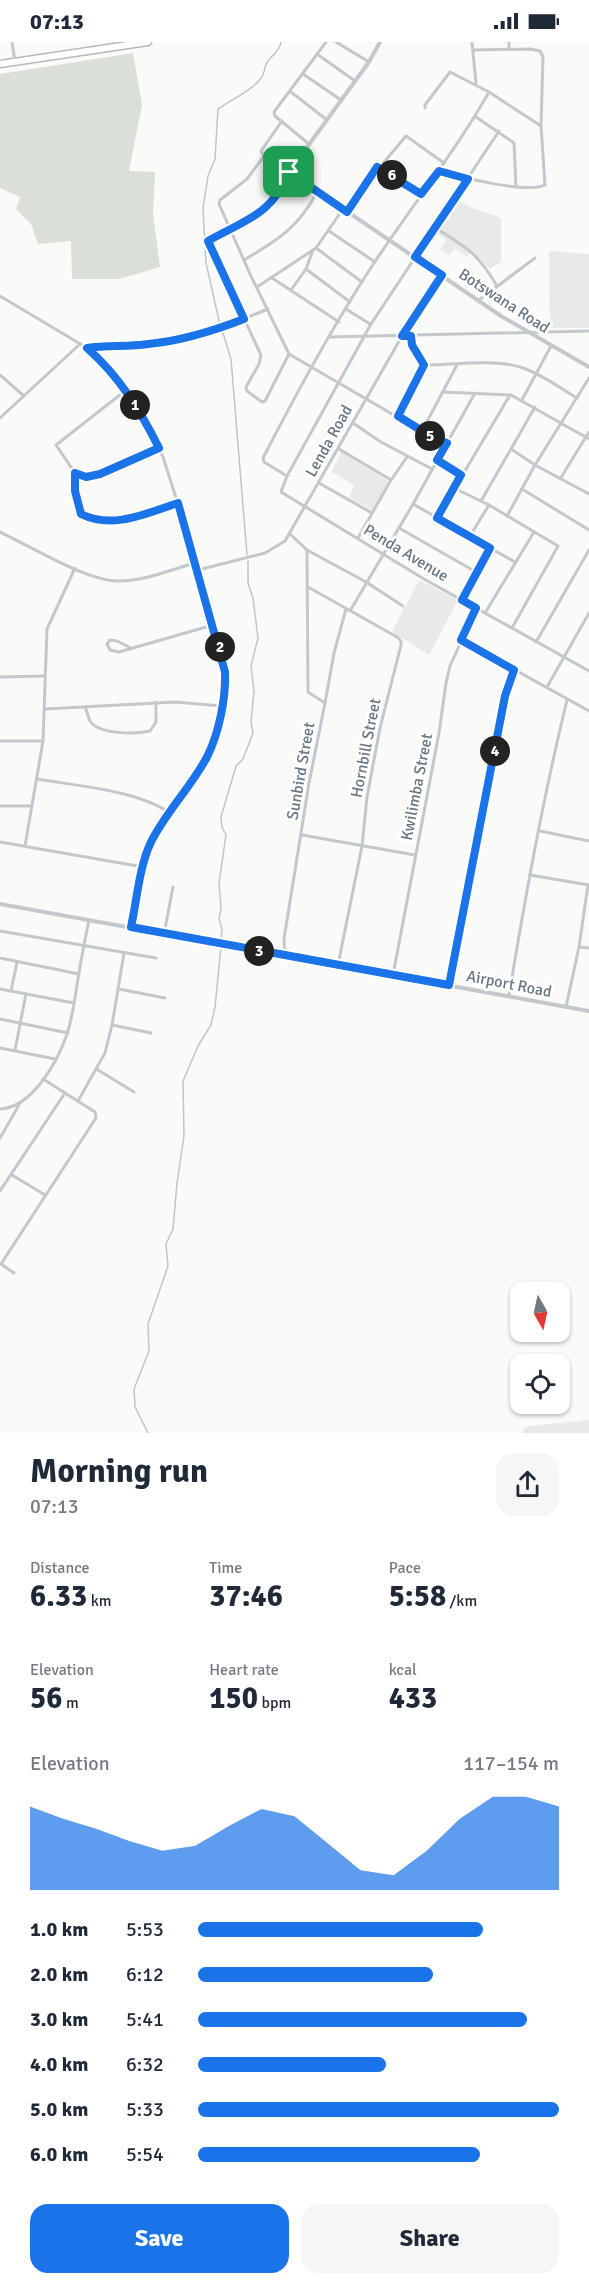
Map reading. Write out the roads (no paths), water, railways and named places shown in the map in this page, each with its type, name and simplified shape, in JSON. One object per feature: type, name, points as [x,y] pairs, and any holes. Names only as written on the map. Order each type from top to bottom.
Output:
[{"type":"highway","points":[[0,64],[148,42]]},
{"type":"street","points":[[12,42],[15,62]]},
{"type":"street","points":[[94,42],[95,50]]},
{"type":"street","points":[[309,144],[274,116],[274,112],[326,42]]},
{"type":"street","points":[[336,42],[369,62]]},
{"type":"street","points":[[289,354],[266,400],[262,402],[247,391],[246,387],[259,364],[261,355],[208,241],[232,231],[266,208],[275,199],[289,172],[369,62],[380,42]]},
{"type":"street","points":[[472,42],[476,83]]},
{"type":"street","points":[[509,42],[509,49]]},
{"type":"street","points":[[439,171],[468,179],[516,187],[545,185],[541,126],[543,57],[540,51],[473,50]]},
{"type":"street","points":[[317,54],[355,81]]},
{"type":"street","points":[[425,108],[450,72],[476,83],[541,126]]},
{"type":"street","points":[[303,74],[341,100]]},
{"type":"street","points":[[291,92],[327,120]]},
{"type":"street","points":[[489,92],[439,171],[362,282],[312,368],[263,458],[264,462],[286,476],[371,324],[499,131]]},
{"type":"street","points":[[475,116],[514,143],[516,187]]},
{"type":"street","points":[[282,121],[261,151],[264,156],[289,172]]},
{"type":"street","points":[[291,290],[329,230],[376,168],[380,167],[407,136],[444,163]]},
{"type":"street","points":[[264,156],[247,179],[220,200],[220,210],[289,354],[447,443]]},
{"type":"street","points":[[380,167],[421,194]]},
{"type":"street","name":"Botswana Road","points":[[289,172],[479,301],[527,332],[589,367]]},
{"type":"street","points":[[244,260],[295,226],[307,211],[316,192]]},
{"type":"street","points":[[436,228],[470,249],[481,260],[497,286]]},
{"type":"street","points":[[329,230],[375,262]]},
{"type":"street","points":[[257,287],[315,249]]},
{"type":"street","points":[[315,249],[362,282]]},
{"type":"street","points":[[479,301],[535,258]]},
{"type":"street","points":[[306,269],[350,302]]},
{"type":"street","name":"Lenda Road","points":[[198,570],[265,553],[278,546],[290,534],[402,336],[442,275]]},
{"type":"street","points":[[272,278],[339,322]]},
{"type":"street","points":[[0,296],[87,348],[105,363],[126,391],[159,448],[196,562],[225,672],[221,706],[207,757],[151,843],[143,867],[131,927]]},
{"type":"street","points":[[87,348],[146,345],[172,341],[219,329],[268,309]]},
{"type":"street","points":[[346,309],[371,324]]},
{"type":"street","points":[[330,337],[589,331]]},
{"type":"street","points":[[411,336],[412,345],[424,365]]},
{"type":"street","points":[[0,418],[80,344]]},
{"type":"street","points":[[522,400],[551,346]]},
{"type":"street","points":[[424,365],[508,365],[537,374],[577,398]]},
{"type":"street","points":[[398,416],[424,365]]},
{"type":"street","points":[[423,431],[457,365]]},
{"type":"street","points":[[0,375],[24,396]]},
{"type":"street","points":[[507,516],[535,465],[589,378]]},
{"type":"street","points":[[126,391],[56,444],[75,473],[77,502],[81,514],[89,518],[108,521],[122,520],[178,503]]},
{"type":"street","points":[[443,392],[511,395],[587,438]]},
{"type":"street","points":[[325,703],[334,652],[348,610],[399,528],[475,393]]},
{"type":"street","points":[[437,518],[511,395]]},
{"type":"street","points":[[481,501],[535,407]]},
{"type":"street","points":[[353,423],[407,457],[432,469]]},
{"type":"street","points":[[560,479],[589,432]]},
{"type":"street","points":[[75,473],[86,477],[100,474],[159,448]]},
{"type":"street","points":[[338,449],[391,480]]},
{"type":"street","points":[[511,449],[560,479],[588,492]]},
{"type":"street","points":[[358,538],[407,457]]},
{"type":"street","points":[[437,460],[461,475]]},
{"type":"street","name":"Penda Avenue","points":[[286,476],[282,494],[462,600],[589,671]]},
{"type":"street","points":[[319,483],[372,513]]},
{"type":"street","points":[[454,488],[489,505],[558,546],[512,628]]},
{"type":"street","points":[[522,489],[589,530]]},
{"type":"street","points":[[413,504],[515,562]]},
{"type":"street","points":[[470,536],[489,505]]},
{"type":"street","points":[[399,528],[476,572]]},
{"type":"street","points":[[0,532],[99,579],[116,581],[139,579],[196,562]]},
{"type":"street","points":[[485,613],[534,532]]},
{"type":"street","points":[[290,534],[307,550],[366,582],[403,606]]},
{"type":"street","points":[[462,600],[490,548]]},
{"type":"street","name":"Sunbird Street","points":[[285,956],[284,939],[309,783],[325,703],[308,692],[307,550]]},
{"type":"street","points":[[536,642],[589,550]]},
{"type":"street","points":[[25,846],[43,741],[47,629],[75,568]]},
{"type":"street","name":"Hornbill Street","points":[[308,587],[401,641],[380,728],[367,797],[362,846],[338,965]]},
{"type":"street","name":"Kwilimba Street","points":[[393,975],[440,733],[446,683],[461,640],[476,608]]},
{"type":"street","points":[[547,688],[589,613]]},
{"type":"street","points":[[131,648],[117,641],[110,640],[107,644],[110,650],[115,652],[131,648],[213,625]]},
{"type":"street","points":[[461,640],[589,711]]},
{"type":"street","points":[[449,985],[505,696],[514,670]]},
{"type":"street","points":[[0,677],[44,676]]},
{"type":"street","points":[[509,997],[530,875],[567,700]]},
{"type":"street","points":[[45,709],[156,702],[221,706]]},
{"type":"street","points":[[85,707],[94,725],[120,732],[139,733],[150,731],[156,722],[156,702]]},
{"type":"street","points":[[0,741],[43,741]]},
{"type":"street","points":[[37,778],[134,797],[158,805],[170,813]]},
{"type":"street","points":[[0,806],[31,807]]},
{"type":"street","points":[[540,831],[589,841]]},
{"type":"street","points":[[302,835],[416,855]]},
{"type":"street","points":[[0,842],[143,867]]},
{"type":"street","points":[[530,875],[589,885],[566,1007]]},
{"type":"street","points":[[164,934],[173,888]]},
{"type":"street","name":"Airport Road","points":[[0,904],[589,1011]]},
{"type":"street","points":[[0,1138],[20,1104],[43,1079],[56,1059],[68,1033],[89,920]]},
{"type":"street","points":[[0,931],[156,958]]},
{"type":"street","points":[[579,947],[589,948]]},
{"type":"street","points":[[78,1101],[98,1070],[105,1053],[119,989],[124,953]]},
{"type":"street","points":[[0,958],[79,974]]},
{"type":"street","points":[[11,991],[17,962]]},
{"type":"street","points":[[0,989],[74,1003]]},
{"type":"street","points":[[119,989],[165,998]]},
{"type":"street","points":[[15,1050],[26,994]]},
{"type":"street","points":[[0,1019],[68,1033]]},
{"type":"street","points":[[112,1025],[151,1033]]},
{"type":"street","points":[[0,1048],[56,1059]]},
{"type":"street","points":[[98,1070],[134,1092]]},
{"type":"street","points":[[14,1273],[0,1263],[96,1118],[95,1112],[43,1079]]},
{"type":"street","points":[[0,1191],[65,1092]]},
{"type":"street","points":[[0,1109],[20,1104]]},
{"type":"street","points":[[12,1175],[45,1195]]},
{"type":"waterway","points":[[220,325],[206,263],[203,208],[208,176],[215,159],[218,109],[257,83],[281,42]]},
{"type":"waterway","points":[[222,330],[231,359],[247,555]]},
{"type":"waterway","points":[[221,942],[219,883],[226,835],[221,817],[236,766],[243,759],[253,733],[251,722],[254,691],[251,666],[258,638],[253,598],[248,583],[248,561]]},
{"type":"waterway","points":[[148,1433],[135,1407],[134,1389],[149,1351],[148,1324],[168,1266],[166,1244],[173,1229],[184,1136],[183,1081],[198,1046],[211,1025],[221,947]]}]
